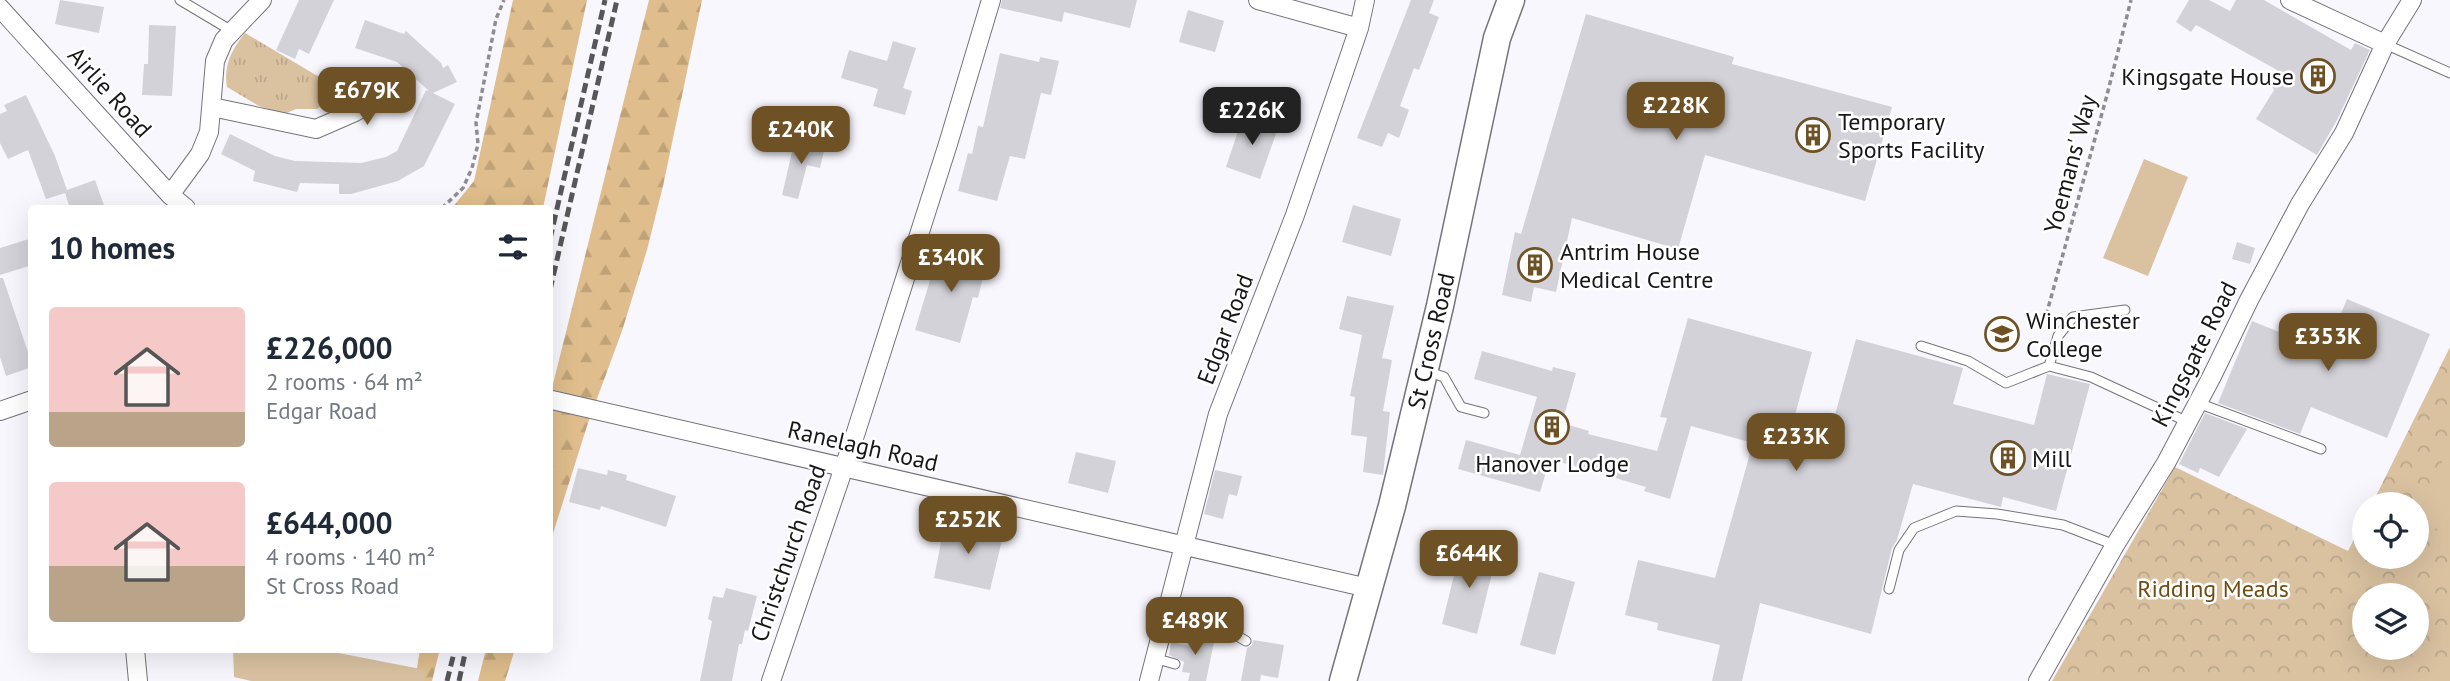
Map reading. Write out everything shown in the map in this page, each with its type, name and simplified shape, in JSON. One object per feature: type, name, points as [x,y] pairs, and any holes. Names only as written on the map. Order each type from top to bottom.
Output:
[{"type":"main road","name":"St Cross Road","points":[[1343,681],[1392,506],[1497,38],[1511,0]]},
{"type":"street","points":[[170,195],[200,154],[209,132],[215,61],[224,40],[262,0]]},
{"type":"street","name":"Christchurch Road","points":[[771,681],[844,466],[948,144],[991,0]]},
{"type":"street","points":[[1258,0],[1359,28]]},
{"type":"street","name":"Edgar Road","points":[[1149,681],[1218,414],[1295,215],[1359,28],[1365,0]]},
{"type":"street","points":[[2290,0],[2385,44]]},
{"type":"street","name":"Kingsgate Road","points":[[2038,681],[2115,545],[2166,463],[2300,204],[2344,133],[2385,44],[2412,0]]},
{"type":"street","name":"Airlie Road","points":[[0,8],[170,195],[182,205]]},
{"type":"street","points":[[212,107],[316,129],[355,113],[375,100]]},
{"type":"street","name":"Ranelagh Road","points":[[553,400],[1368,588]]},
{"type":"street","points":[[0,411],[28,401]]},
{"type":"street","points":[[135,653],[138,681]]},
{"type":"lane","points":[[180,0],[232,31]]},
{"type":"lane","points":[[2385,44],[2450,74]]},
{"type":"lane","points":[[2049,366],[2058,336],[2073,317],[2125,310]]},
{"type":"lane","points":[[1921,346],[1968,361],[2006,383],[2049,366],[2091,377],[2188,422]]},
{"type":"lane","points":[[1424,371],[1444,377],[1461,407],[1484,413]]},
{"type":"lane","points":[[2197,403],[2321,449]]},
{"type":"lane","points":[[1889,589],[1899,550],[1914,528],[1956,510],[1997,514],[2063,526],[2115,545]]},
{"type":"lane","points":[[1166,612],[1217,624],[1246,641]]},
{"type":"lane","points":[[1154,659],[1175,664]]},
{"type":"path","points":[[445,205],[463,188],[472,168],[478,144],[476,124],[496,19],[504,0]]},
{"type":"path","name":"Yoemans' Way","points":[[2058,336],[2047,312],[2107,95],[2130,0]]},
{"type":"green space","points":[[513,0],[587,0],[544,205],[454,205],[474,181]]},
{"type":"green space","points":[[649,0],[702,0],[647,250],[553,534],[553,384]]},
{"type":"green space","points":[[245,33],[326,81],[333,81],[327,102],[317,109],[296,109],[284,114],[259,106],[227,87],[226,72],[230,58]]},
{"type":"green space","points":[[2144,159],[2188,177],[2148,276],[2103,258]]},
{"type":"green space","name":"Ridding Meads","points":[[2450,347],[2450,681],[2052,681],[2175,467],[2348,551],[2352,543],[2352,569],[2429,569],[2429,492],[2378,492]]},
{"type":"green space","points":[[2450,449],[2450,536],[2429,525],[2429,492],[2424,492]]},
{"type":"green space","points":[[233,653],[339,653],[426,670],[424,681],[251,681],[234,677]]},
{"type":"green space","points":[[419,653],[439,653],[432,681],[415,681]]},
{"type":"green space","points":[[485,653],[514,653],[505,681],[478,681]]},
{"type":"building","points":[[60,0],[104,7],[99,33],[55,24]]},
{"type":"building","points":[[299,0],[334,0],[309,54],[299,49],[295,59],[276,50]]},
{"type":"building","points":[[1002,0],[1137,0],[1130,28],[1064,12],[1062,22],[1000,8]]},
{"type":"building","points":[[1411,0],[1434,0],[1429,13],[1439,17],[1419,70],[1414,68],[1400,106],[1409,110],[1399,138],[1388,133],[1382,147],[1357,138]]},
{"type":"building","name":"Kingsgate House","points":[[2189,0],[2209,0],[2230,11],[2236,0],[2264,0],[2351,50],[2355,43],[2370,50],[2317,155],[2256,119],[2274,90],[2270,82],[2277,70],[2196,25],[2191,32],[2176,22]]},
{"type":"building","points":[[1188,10],[1224,21],[1215,52],[1179,42]]},
{"type":"building","points":[[1586,14],[1734,57],[1732,64],[1892,107],[1865,201],[1705,155],[1678,249],[1572,218],[1556,292],[1534,287],[1531,302],[1502,295],[1515,232],[1521,234]]},
{"type":"building","points":[[365,20],[404,34],[406,31],[441,63],[443,68],[448,65],[457,82],[433,93],[455,104],[424,166],[398,181],[351,194],[339,194],[339,184],[300,183],[297,192],[253,181],[255,171],[221,154],[230,134],[275,156],[295,161],[361,163],[386,157],[397,151],[426,90],[429,91],[397,62],[355,48]]},
{"type":"building","points":[[149,25],[176,26],[172,96],[142,95],[144,64],[148,64]]},
{"type":"building","points":[[893,41],[916,48],[903,88],[912,91],[905,115],[873,106],[878,89],[841,78],[849,50],[887,61]]},
{"type":"building","points":[[1000,53],[1039,62],[1040,57],[1059,61],[1051,95],[1041,93],[1025,159],[1010,156],[997,201],[958,191],[968,153],[972,154],[978,126],[983,127]]},
{"type":"building","points":[[26,95],[55,156],[67,190],[95,180],[104,205],[69,205],[65,193],[46,199],[28,150],[8,159],[0,143],[0,114],[7,111],[4,105]]},
{"type":"building","points":[[1243,116],[1278,128],[1260,179],[1226,167]]},
{"type":"building","points":[[795,139],[825,147],[820,168],[807,165],[798,199],[782,195]]},
{"type":"building","points":[[1353,205],[1401,219],[1391,256],[1342,242]]},
{"type":"building","points":[[28,239],[28,266],[0,275],[0,248]]},
{"type":"building","points":[[2237,242],[2255,248],[2250,264],[2232,259]]},
{"type":"building","points":[[940,247],[987,260],[978,298],[973,297],[960,343],[915,330]]},
{"type":"building","points":[[0,278],[3,278],[28,352],[28,368],[6,376],[0,357]]},
{"type":"building","points":[[1347,296],[1394,306],[1382,358],[1392,360],[1383,411],[1390,412],[1383,475],[1363,472],[1367,437],[1351,435],[1355,397],[1350,396],[1362,335],[1339,329]]},
{"type":"building","points":[[2347,299],[2430,334],[2387,438],[2311,407],[2300,434],[2218,403],[2252,321],[2326,351]]},
{"type":"building","points":[[1688,318],[1812,352],[1792,426],[1829,436],[1856,339],[1963,368],[1953,404],[2034,425],[2047,374],[2090,384],[2056,511],[2003,497],[2001,507],[1913,484],[1897,540],[1892,548],[1871,634],[1760,603],[1742,681],[1712,681],[1720,645],[1657,630],[1658,623],[1625,615],[1638,560],[1715,578],[1753,443],[1691,426],[1670,499],[1644,491],[1646,487],[1550,459],[1540,492],[1458,469],[1466,440],[1520,455],[1537,397],[1474,379],[1482,351],[1552,371],[1553,367],[1576,373],[1562,423],[1589,431],[1588,434],[1657,451],[1667,418],[1660,417]]},
{"type":"building","points":[[2205,413],[2247,429],[2219,477],[2200,468],[2198,473],[2179,464]]},
{"type":"building","points":[[1076,452],[1116,461],[1108,493],[1068,483]]},
{"type":"building","points":[[578,468],[607,475],[608,470],[627,475],[626,480],[676,496],[666,527],[601,506],[600,510],[569,502]]},
{"type":"building","points":[[1215,470],[1242,476],[1237,496],[1229,494],[1223,519],[1204,514]]},
{"type":"building","points":[[945,521],[1003,536],[990,590],[934,578]]},
{"type":"building","points":[[1461,547],[1496,557],[1477,634],[1442,624]]},
{"type":"building","points":[[1539,572],[1575,582],[1555,655],[1520,645]]},
{"type":"building","points":[[726,588],[757,596],[748,631],[745,630],[742,644],[739,644],[732,681],[700,681],[712,621],[708,619],[713,596],[723,598]]},
{"type":"building","points":[[1197,633],[1215,637],[1206,681],[1188,681],[1190,673],[1182,672],[1184,662],[1169,655],[1171,642],[1195,647]]},
{"type":"building","points":[[1253,640],[1284,645],[1278,678],[1261,675],[1260,681],[1241,681],[1247,648],[1252,645]]},
{"type":"railway","points":[[553,226],[605,0]]},
{"type":"railway","points":[[553,277],[617,0]]},
{"type":"railway","points":[[447,681],[454,653]]},
{"type":"railway","points":[[459,681],[465,653]]},
{"type":"place","name":"Kingsgate House","points":[[2318,76]]},
{"type":"place","name":"Temporary Sports Facility","points":[[1813,135]]},
{"type":"place","name":"Antrim House Medical Centre","points":[[1535,265]]},
{"type":"place","name":"Winchester College","points":[[2002,334]]},
{"type":"place","name":"Hanover Lodge","points":[[1552,427]]},
{"type":"place","name":"Mill","points":[[2008,458]]}]
